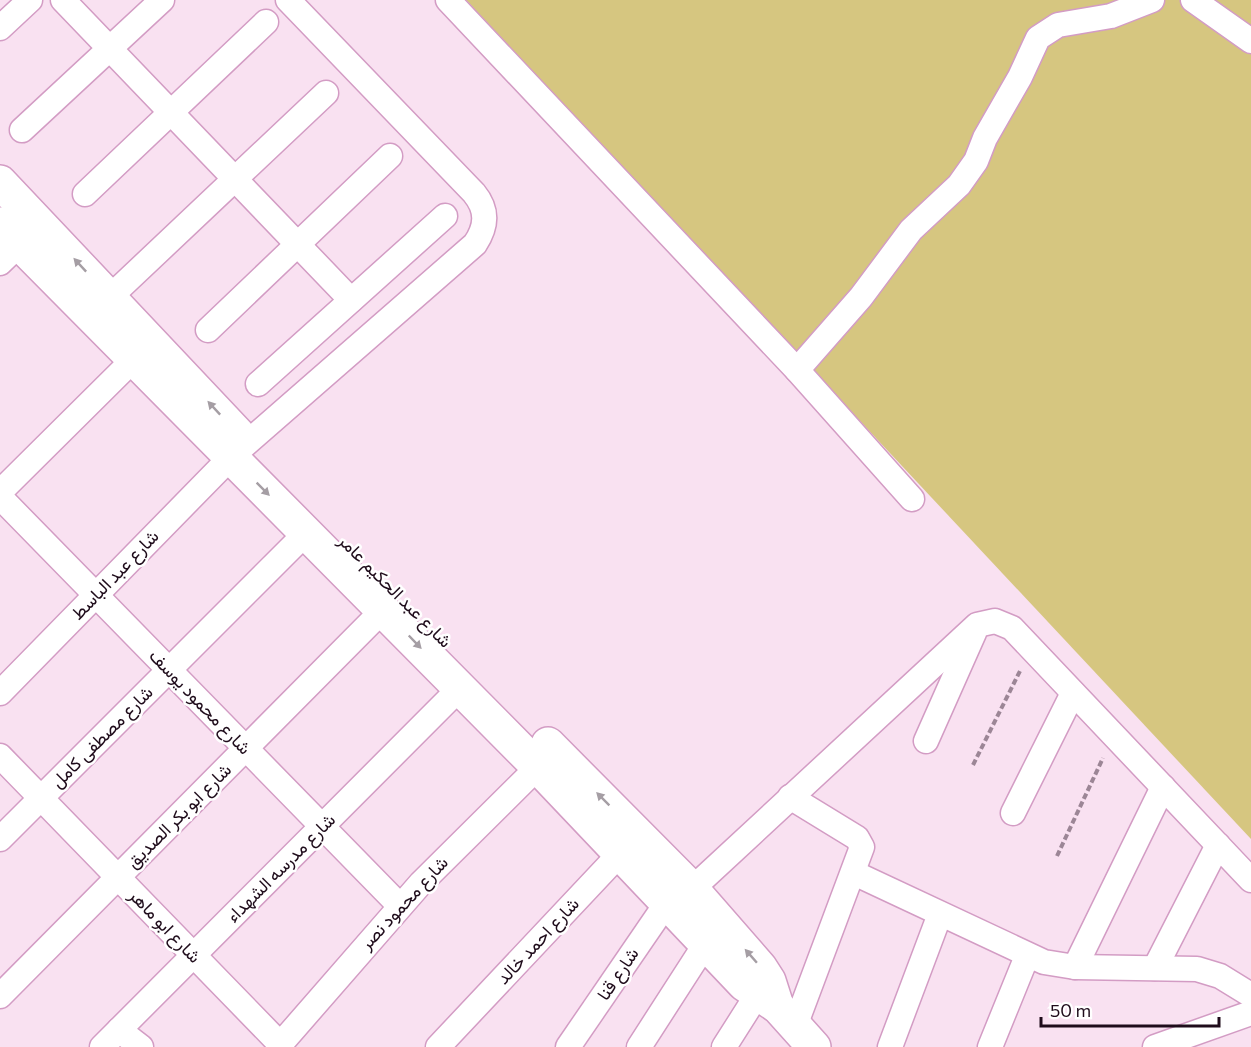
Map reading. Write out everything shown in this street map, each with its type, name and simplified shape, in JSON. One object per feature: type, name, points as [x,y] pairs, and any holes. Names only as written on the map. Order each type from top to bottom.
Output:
[{"type":"street","points":[[0,28],[30,0]]},
{"type":"street","points":[[63,0],[351,300]]},
{"type":"street","points":[[22,130],[162,0]]},
{"type":"street","name":"شارع عبد الباسط","points":[[0,693],[239,450],[475,244],[485,224],[481,201],[474,193],[288,0]]},
{"type":"street","points":[[448,0],[797,370],[912,499]]},
{"type":"street","points":[[797,370],[861,297],[911,230],[959,185],[976,161],[985,138],[1020,77],[1038,38],[1058,25],[1111,16],[1152,0]]},
{"type":"street","points":[[1193,0],[1251,40]]},
{"type":"street","points":[[85,194],[266,22]]},
{"type":"street","points":[[110,297],[326,93]]},
{"type":"street","points":[[208,330],[390,156]]},
{"type":"street","points":[[258,384],[445,216]]},
{"type":"street","name":"شارع عبد الحكيم عامر","points":[[11,222],[110,297],[306,533],[538,766],[629,843]]},
{"type":"street","name":"شارع عبد الحكيم عامر","points":[[11,222],[134,359],[239,450],[680,895],[760,967],[786,1019]]},
{"type":"street","points":[[0,492],[134,359]]},
{"type":"street","name":"شارع محمود يوسف","points":[[0,498],[400,906]]},
{"type":"street","name":"شارع مصطفى كامل","points":[[0,839],[306,533]]},
{"type":"street","name":"شارع ابو بكر الصديق","points":[[0,996],[383,610]]},
{"type":"street","points":[[926,741],[977,625],[995,621],[1004,623],[1031,648],[1251,879]]},
{"type":"street","name":"شارع قنا","points":[[568,1047],[680,895],[977,625]]},
{"type":"street","name":"شارع مدرسه الشهداء","points":[[102,1047],[460,688]]},
{"type":"street","points":[[1013,813],[1073,693]]},
{"type":"street","name":"شارع ابو ماهر","points":[[0,756],[194,955],[279,1046]]},
{"type":"street","name":"شارع محمود نصر","points":[[279,1046],[400,906],[538,766]]},
{"type":"street","points":[[1075,967],[1163,787]]},
{"type":"street","points":[[724,1047],[786,1019],[862,853],[861,842],[790,797]]},
{"type":"street","name":"شارع احمد خالد","points":[[438,1047],[629,843]]},
{"type":"street","points":[[1155,968],[1218,845]]},
{"type":"street","points":[[854,873],[1027,956],[1059,966],[1155,968],[1209,972],[1251,995]]},
{"type":"street","name":"شارع عبد الحكيم عامر","points":[[680,895],[706,943],[786,1019]]},
{"type":"street","points":[[890,1047],[940,914]]},
{"type":"street","points":[[639,1047],[706,943]]},
{"type":"street","points":[[990,1047],[1027,956]]},
{"type":"street","points":[[1155,1047],[1251,1013]]},
{"type":"street","points":[[119,1030],[141,1047]]},
{"type":"path","points":[[973,765],[1031,648]]},
{"type":"path","points":[[1057,856],[1114,736]]},
{"type":"shaded area","points":[[466,0],[1251,0],[1251,839]]}]
